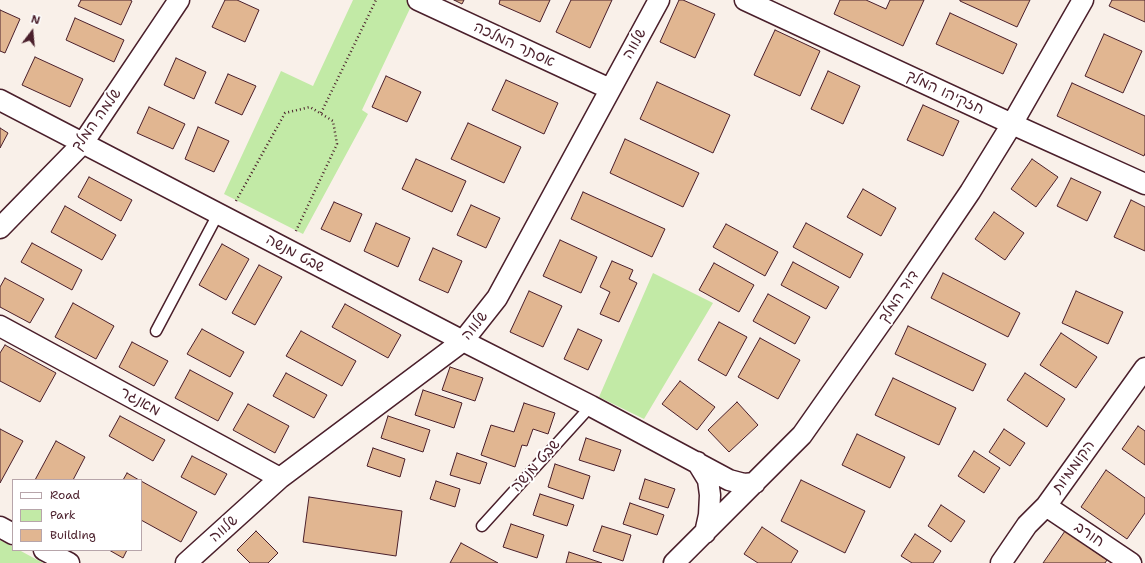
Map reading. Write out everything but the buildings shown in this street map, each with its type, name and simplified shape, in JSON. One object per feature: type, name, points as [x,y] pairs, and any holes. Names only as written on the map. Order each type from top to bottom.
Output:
[{"type":"street","name":"שלמה המלך","points":[[0,228],[83,143],[180,0]]},
{"type":"street","name":"אסתר המלכה","points":[[418,0],[610,89]]},
{"type":"street","name":"שלווה","points":[[186,563],[280,478],[463,342],[497,298],[659,0]]},
{"type":"street","name":"חזקיהו המלך","points":[[746,0],[1012,124],[1145,184]]},
{"type":"street","name":"דוד המלך","points":[[674,563],[802,435],[908,285],[970,192],[1012,124],[1083,0]]},
{"type":"street","name":"שבט מנשה","points":[[0,100],[463,342],[591,406],[729,480],[744,484],[755,483]]},
{"type":"street","name":"מאנגר","points":[[0,326],[280,478]]},
{"type":"street","name":"הקוממיות","points":[[1001,563],[1027,525],[1046,506],[1145,368]]},
{"type":"street","points":[[697,462],[708,480],[710,495],[709,515],[705,533]]},
{"type":"street","name":"חורב","points":[[1046,506],[1131,563]]},
{"type":"street","points":[[0,527],[12,533]]},
{"type":"street","points":[[46,551],[69,563]]},
{"type":"lane","points":[[156,331],[223,216]]},
{"type":"lane","name":"שבט מנשה","points":[[482,526],[591,406]]},
{"type":"path","points":[[321,113],[376,0]]},
{"type":"path","points":[[223,216],[285,113],[310,107],[333,121],[337,144],[288,250]]},
{"type":"green space","points":[[353,0],[414,0],[362,110],[368,114],[303,234],[224,194],[281,71],[313,86]]},
{"type":"green space","points":[[653,273],[713,303],[644,419],[599,397]]},
{"type":"green space","points":[[0,540],[12,546],[12,551],[21,551],[43,563],[0,563]]}]
